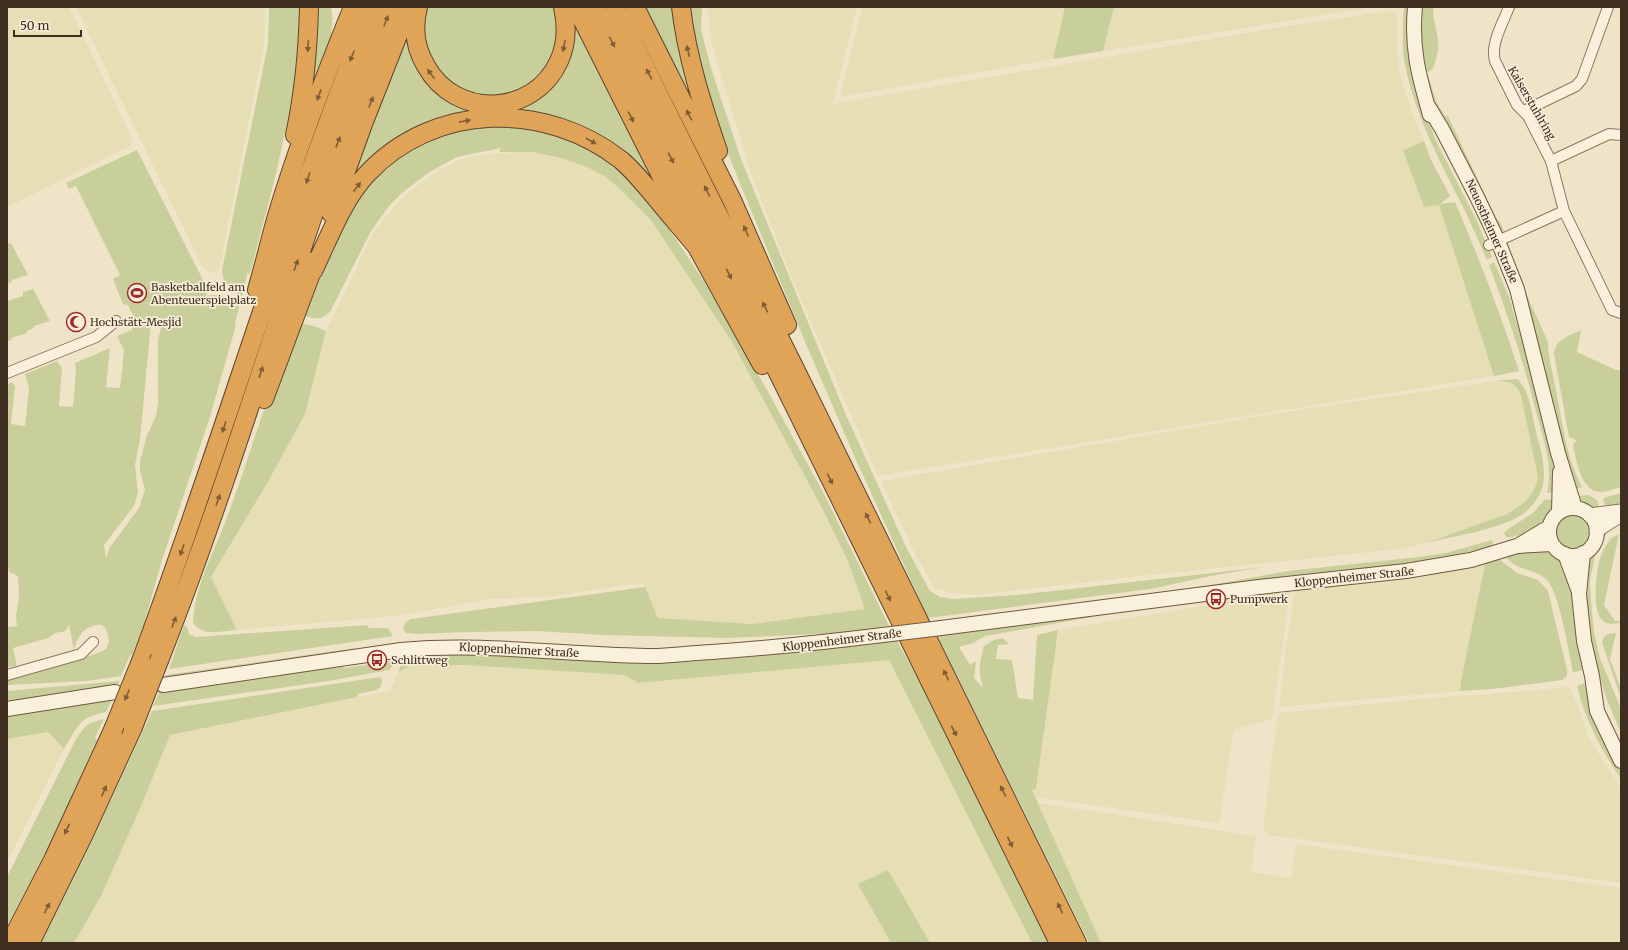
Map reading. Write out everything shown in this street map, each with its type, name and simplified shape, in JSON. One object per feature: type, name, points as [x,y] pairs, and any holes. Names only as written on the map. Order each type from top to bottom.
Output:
[{"type":"highway","points":[[30,943],[84,834],[133,727],[200,551],[240,435],[254,425],[270,319],[262,294],[302,97],[308,50],[309,7]]},
{"type":"highway","points":[[277,216],[319,93],[353,7]]},
{"type":"highway","points":[[262,294],[372,7]]},
{"type":"highway","points":[[292,304],[336,148],[391,7]]},
{"type":"highway","points":[[313,271],[323,237],[363,124],[409,7]]},
{"type":"highway","points":[[418,7],[415,23],[417,42],[421,56],[430,73],[444,89],[459,98],[473,103],[489,105],[506,104],[525,97],[536,90],[550,77],[559,62],[564,46],[566,33],[563,7]]},
{"type":"highway","points":[[576,7],[697,247],[787,410],[813,444]]},
{"type":"highway","points":[[595,7],[685,185],[1059,943]]},
{"type":"highway","points":[[615,7],[813,405],[1077,943]]},
{"type":"highway","points":[[635,7],[732,200],[800,357],[813,405]]},
{"type":"highway","points":[[681,7],[695,80],[708,124],[727,176],[732,200]]},
{"type":"highway","points":[[10,943],[53,860],[113,730],[141,661],[200,498],[236,390],[270,319],[292,304],[313,271],[351,196],[360,183],[377,164],[402,146],[431,131],[460,122],[491,118],[516,118],[549,124],[575,133],[602,147],[632,171],[697,247]]},
{"type":"main road","name":"Neuostheimer Straße","points":[[1414,7],[1413,43],[1416,66],[1428,106],[1463,169],[1494,243],[1517,289],[1558,454],[1576,508]]},
{"type":"main road","name":"Neuostheimer Straße","points":[[1558,454],[1560,475],[1558,512]]},
{"type":"main road","points":[[1570,508],[1576,508],[1583,510],[1593,519],[1596,531],[1593,544],[1583,553],[1577,555],[1565,554],[1560,552],[1552,544],[1549,527],[1554,516],[1558,512],[1570,508]]},
{"type":"main road","name":"Kloppenheimer Straße","points":[[1517,546],[1549,527]]},
{"type":"main road","name":"Kloppenheimer Straße","points":[[163,685],[401,650],[432,648],[478,647],[592,654],[659,656],[743,650],[941,628],[1259,587],[1399,572],[1471,560],[1517,546],[1552,544]]},
{"type":"main road","points":[[1583,553],[1579,594],[1584,641],[1592,676],[1597,711],[1621,761]]},
{"type":"main road","points":[[1565,554],[1579,594]]},
{"type":"main road","points":[[1592,676],[1621,742]]},
{"type":"main road","points":[[7,709],[115,692]]},
{"type":"street","name":"Kaiserstuhlring","points":[[1509,7],[1496,41],[1493,54],[1495,61],[1518,105],[1528,116],[1550,162],[1564,211],[1612,310],[1621,313]]},
{"type":"street","points":[[1524,111],[1576,86],[1582,79],[1608,7]]},
{"type":"street","points":[[1550,162],[1609,134],[1621,135]]},
{"type":"street","points":[[1494,243],[1564,211]]},
{"type":"street","points":[[7,373],[96,338],[116,321]]},
{"type":"street","points":[[1589,515],[1621,511]]},
{"type":"street","points":[[1596,531],[1621,515]]},
{"type":"street","points":[[7,675],[81,654],[93,642]]},
{"type":"shaded area","points":[[7,7],[69,7],[132,138],[132,143],[127,148],[7,207]]},
{"type":"shaded area","points":[[76,7],[265,7],[264,44],[219,270],[216,272],[210,273],[202,266]]},
{"type":"shaded area","points":[[707,7],[857,7],[833,104],[1281,27],[1389,11],[1394,12],[1397,17],[1397,45],[1400,74],[1410,107],[1424,141],[1403,149],[1439,205],[1494,376],[878,476],[793,281],[751,173],[712,45]]},
{"type":"shaded area","points":[[862,7],[1065,7],[1053,59],[840,97]]},
{"type":"shaded area","points":[[1114,7],[1373,7],[1103,51]]},
{"type":"shaded area","points":[[533,152],[565,159],[589,168],[606,177],[651,220],[732,342],[822,508],[848,561],[865,609],[753,624],[658,618],[642,583],[547,597],[492,599],[394,616],[237,630],[211,578],[269,480],[305,414],[326,331],[373,233],[404,196],[430,176],[456,161],[468,157],[497,153]]},
{"type":"shaded area","points":[[1494,381],[1512,382],[1517,386],[1521,394],[1538,478],[1535,489],[1528,499],[1519,507],[1507,514],[1466,530],[1409,548],[975,595],[951,593],[935,588],[917,558],[881,481],[1278,413]]},
{"type":"shaded area","points":[[1486,559],[1460,691],[1279,707],[1286,647],[1296,587]]},
{"type":"shaded area","points":[[1285,588],[1290,592],[1272,719],[1234,730],[1219,823],[1035,797],[1032,790],[1036,789],[1058,630],[1210,605],[1231,596]]},
{"type":"shaded area","points":[[889,660],[1032,943],[74,943],[101,896],[142,804],[170,735],[390,691],[398,672],[409,666],[464,665],[625,675],[638,683]]},
{"type":"shaded area","points":[[1570,687],[1591,742],[1621,788],[1621,883],[1269,835],[1264,831],[1263,826],[1278,713],[1419,699]]},
{"type":"shaded area","points":[[48,732],[64,749],[7,862],[7,739]]},
{"type":"shaded area","points":[[1038,803],[1256,836],[1251,872],[1291,878],[1296,844],[1621,888],[1621,943],[1101,943]]},
{"type":"green space","points":[[269,7],[301,7],[295,87],[275,178],[250,274],[248,274],[248,271],[242,296],[230,289],[223,279],[222,270],[268,44]]},
{"type":"green space","points":[[316,7],[331,7],[332,30],[327,52],[311,96]]},
{"type":"green space","points":[[424,7],[556,7],[557,37],[553,55],[545,69],[535,80],[522,89],[509,94],[494,97],[480,96],[465,92],[451,84],[430,57],[425,37]]},
{"type":"green space","points":[[643,7],[676,7],[692,98],[679,78]]},
{"type":"green space","points":[[687,7],[702,7],[701,29],[711,68],[741,159],[846,415],[906,547],[930,591],[940,597],[953,599],[1017,595],[1265,567],[1216,575],[1150,589],[928,618],[856,460],[806,344],[705,96]]},
{"type":"green space","points":[[1065,7],[1114,7],[1103,51],[1053,59]]},
{"type":"green space","points":[[1404,7],[1410,7],[1427,116],[1436,141],[1477,221],[1492,257],[1487,260],[1435,152],[1413,97],[1404,59]]},
{"type":"green space","points":[[1420,7],[1433,7],[1438,38],[1438,51],[1432,70],[1427,72],[1436,101],[1445,116],[1448,116],[1496,218],[1500,222],[1504,231],[1500,231],[1451,140],[1425,85],[1420,54]]},
{"type":"green space","points":[[570,14],[666,203],[604,142],[483,114],[355,175],[361,151],[410,26],[452,99],[534,97]]},
{"type":"green space","points":[[516,124],[578,141],[620,168],[654,206],[703,280],[767,390],[824,494],[889,626],[841,633],[727,638],[603,635],[536,631],[417,634],[406,633],[403,629],[406,622],[411,619],[645,587],[658,618],[753,624],[865,609],[848,561],[822,508],[732,342],[651,220],[606,177],[589,168],[565,159],[533,152],[499,152],[501,148],[457,157],[428,173],[402,193],[389,206],[371,231],[330,312],[321,318],[304,316],[325,256],[370,181],[410,149],[459,129]]},
{"type":"green space","points":[[1424,141],[1431,160],[1450,196],[1440,204],[1455,202],[1489,285],[1519,371],[1494,376],[1439,205],[1424,207],[1403,150]]},
{"type":"green space","points":[[137,150],[207,288],[206,296],[223,296],[240,303],[236,325],[210,417],[162,560],[144,624],[132,655],[130,655],[121,676],[87,681],[7,685],[7,678],[95,654],[106,649],[109,641],[105,628],[101,625],[95,625],[85,629],[78,638],[74,650],[69,625],[66,631],[55,633],[48,638],[13,648],[16,666],[7,667],[7,627],[17,626],[16,615],[19,597],[18,576],[9,572],[7,555],[7,385],[11,382],[15,386],[11,424],[25,426],[29,388],[25,374],[57,361],[62,368],[59,406],[73,407],[76,369],[75,363],[110,348],[106,387],[120,388],[124,350],[117,336],[132,330],[133,315],[128,305],[123,304],[113,279],[120,275],[76,186],[69,189],[66,183]],"holes":[[[151,323],[161,329],[158,339],[158,401],[156,416],[147,435],[140,461],[140,471],[145,490],[139,508],[110,547],[106,558],[104,545],[134,506],[138,492],[135,465],[140,439]]]},
{"type":"green space","points":[[11,243],[28,275],[12,280],[12,282],[7,284],[7,244]]},
{"type":"green space","points":[[1509,255],[1548,342],[1565,439],[1576,475],[1582,487],[1575,489]]},
{"type":"green space","points":[[1494,262],[1509,297],[1543,411],[1555,458],[1555,492],[1547,493],[1549,483],[1549,465],[1546,447],[1522,360],[1489,265]]},
{"type":"green space","points":[[33,289],[50,321],[34,326],[34,328],[27,331],[27,333],[11,338],[12,340],[7,341],[7,301],[23,296],[23,292]]},
{"type":"green space","points":[[301,323],[326,331],[305,414],[269,480],[211,577],[237,630],[207,632],[197,627],[193,623],[194,610],[200,584],[224,525],[278,372]]},
{"type":"green space","points":[[1581,330],[1577,352],[1616,370],[1621,370],[1621,487],[1604,492],[1595,491],[1589,488],[1581,476],[1578,468],[1573,447],[1574,443],[1577,441],[1569,437],[1554,354],[1560,341]]},
{"type":"green space","points":[[1517,379],[1522,384],[1528,398],[1543,460],[1544,478],[1542,489],[1538,498],[1524,513],[1510,521],[1487,529],[1426,543],[1507,514],[1523,503],[1534,490],[1538,478],[1521,395],[1513,384],[1494,381]]},
{"type":"green space","points":[[1621,493],[1621,504],[1606,506],[1603,501],[1604,498]]},
{"type":"green space","points":[[1589,495],[1597,500],[1599,508],[1587,505],[1578,496]]},
{"type":"green space","points":[[1555,499],[1552,511],[1538,525],[1517,536],[1506,537],[1504,533],[1508,529],[1533,513],[1544,500]]},
{"type":"green space","points":[[1577,513],[1586,518],[1590,524],[1590,538],[1586,544],[1577,549],[1569,549],[1560,544],[1556,538],[1555,527],[1560,518],[1566,514]]},
{"type":"green space","points":[[1609,530],[1598,546],[1595,556],[1590,580],[1591,602],[1594,632],[1600,658],[1621,709],[1621,733],[1607,700],[1587,636],[1584,605],[1587,558],[1602,532]]},
{"type":"green space","points":[[1619,534],[1604,605],[1615,621],[1621,621],[1621,623],[1612,624],[1603,621],[1597,611],[1596,580],[1599,564],[1604,550],[1610,540]]},
{"type":"green space","points":[[1492,540],[1493,543],[1491,547],[1423,562],[1177,591],[1288,571],[1446,553]]},
{"type":"green space","points":[[1538,548],[1552,551],[1563,561],[1573,593],[1583,670],[1573,672],[1556,597],[1547,580],[1543,576],[1521,568],[1507,558],[1509,553]]},
{"type":"green space","points":[[1496,557],[1517,573],[1538,580],[1548,591],[1567,670],[1567,676],[1562,680],[1492,689],[1460,691],[1486,559]]},
{"type":"green space","points":[[1103,610],[1103,615],[985,636],[973,643],[959,647],[970,665],[976,661],[974,678],[983,688],[980,677],[980,667],[984,646],[994,640],[1003,638],[1009,644],[998,645],[996,659],[1012,660],[1018,698],[1033,700],[1037,635],[1058,630],[1036,789],[1032,790],[1101,943],[1089,943],[937,635]]},
{"type":"green space","points":[[184,625],[187,627],[189,634],[196,637],[367,625],[369,628],[388,628],[393,636],[169,669]]},
{"type":"green space","points":[[1616,633],[1610,659],[1621,689],[1621,698],[1602,643],[1606,635]]},
{"type":"green space","points":[[897,641],[926,693],[1049,943],[1032,943],[889,660],[638,683],[625,675],[464,665],[409,666],[398,672],[405,656],[411,654],[510,654],[878,643]]},
{"type":"green space","points":[[356,648],[352,652],[165,679],[166,675]]},
{"type":"green space","points":[[392,661],[392,667],[389,670],[329,681],[153,706],[160,690],[337,665],[345,668]]},
{"type":"green space","points":[[380,677],[382,680],[381,687],[376,690],[358,694],[358,697],[170,735],[142,804],[101,896],[74,943],[41,943],[96,833],[152,711]]},
{"type":"green space","points":[[120,681],[117,686],[7,702],[7,691]]},
{"type":"green space","points":[[1584,683],[1621,766],[1621,779],[1607,757],[1589,723],[1577,686]]},
{"type":"green space","points":[[113,698],[106,712],[89,717],[80,724],[64,749],[48,732],[7,739],[7,714]]},
{"type":"green space","points":[[104,719],[95,738],[97,740],[49,848],[7,926],[7,877],[76,739],[87,725]]},
{"type":"green space","points":[[888,870],[930,943],[891,943],[858,884]]},
{"type":"place","name":"Basketballfeld am Abenteuerspielplatz","points":[[137,293]]},
{"type":"place","name":"Hochstätt-Mesjid","points":[[76,322]]},
{"type":"place","name":"Pumpwerk","points":[[1216,599]]},
{"type":"place","name":"Schlittweg","points":[[377,660]]}]
